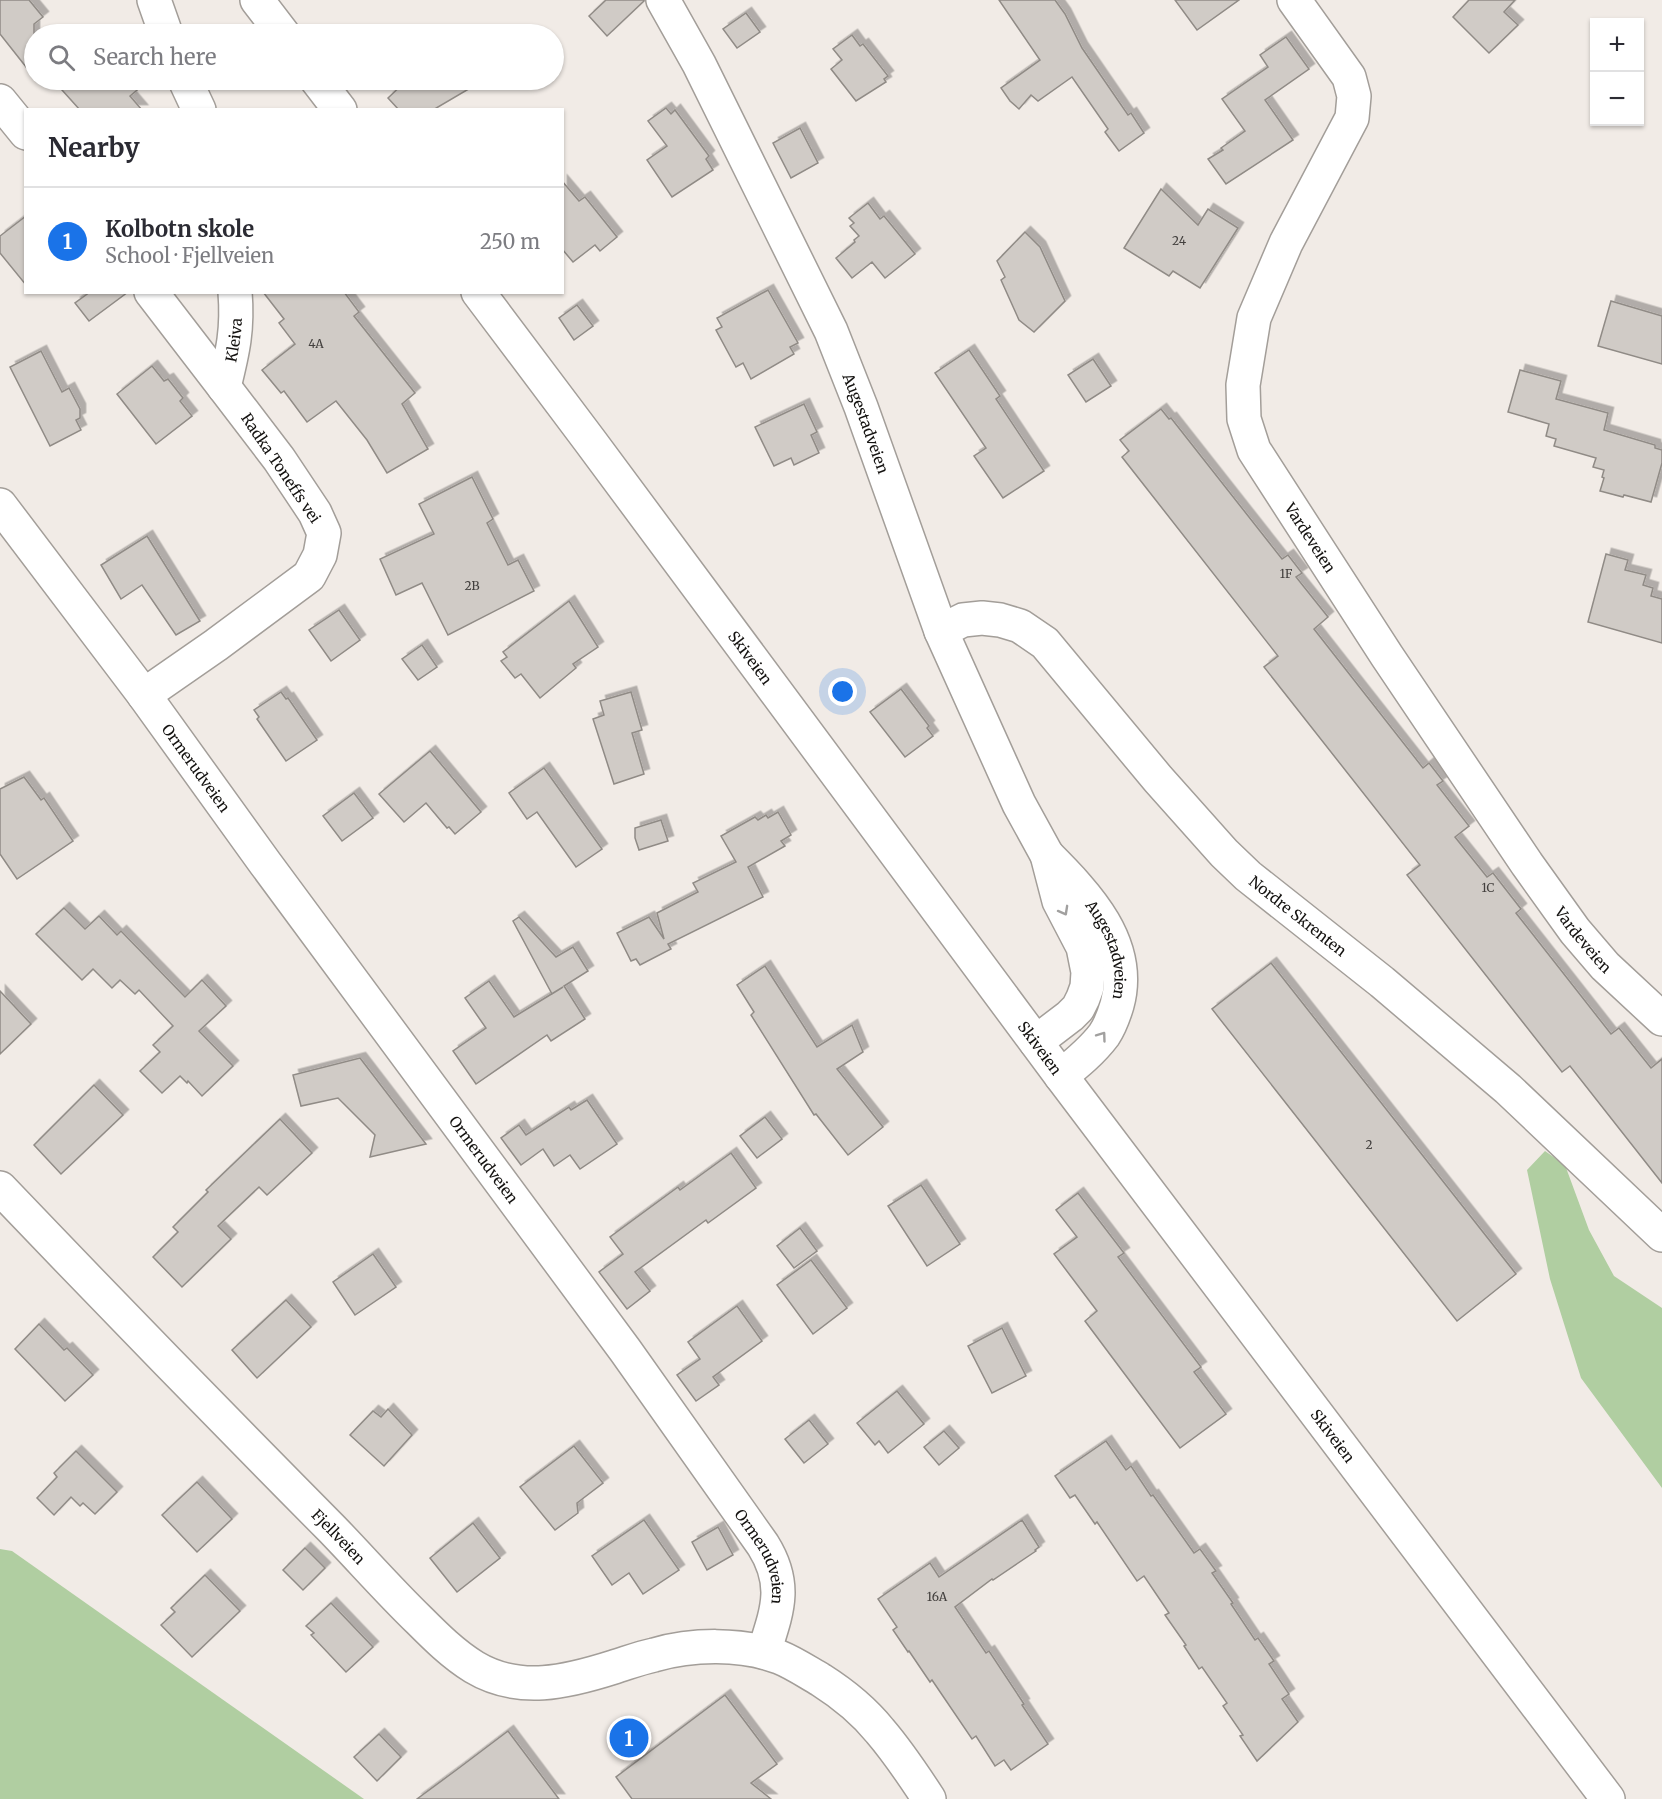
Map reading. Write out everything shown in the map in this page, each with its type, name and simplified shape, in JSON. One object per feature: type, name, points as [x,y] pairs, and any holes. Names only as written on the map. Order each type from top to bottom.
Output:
[{"type":"street","points":[[154,0],[162,24]]},
{"type":"street","points":[[257,0],[275,24]]},
{"type":"street","name":"Augestadveien","points":[[663,0],[699,64],[831,331],[861,407],[941,631],[1019,804],[1047,855],[1059,901],[1083,947],[1087,960],[1087,987],[1078,1008],[1036,1042]]},
{"type":"street","name":"Vardeveien","points":[[1294,0],[1349,77],[1354,96],[1353,118],[1286,243],[1254,318],[1243,385],[1244,419],[1254,450],[1387,657],[1575,931],[1605,966],[1662,1019]]},
{"type":"street","points":[[190,90],[198,108]]},
{"type":"street","points":[[325,90],[338,108]]},
{"type":"street","points":[[0,100],[24,130]]},
{"type":"street","name":"Radka Toneffs vei","points":[[144,695],[309,576],[320,555],[324,533],[315,513],[279,459],[153,294]]},
{"type":"street","name":"Kleiva","points":[[224,387],[235,343],[237,317],[235,294]]},
{"type":"street","name":"Skiveien","points":[[480,294],[1061,1076],[1608,1799]]},
{"type":"street","name":"Ormerudveien","points":[[0,505],[144,695],[625,1350],[764,1545],[776,1569],[778,1592],[775,1617],[764,1652]]},
{"type":"street","name":"Nordre Skrenten","points":[[941,631],[963,620],[982,618],[1000,620],[1020,626],[1045,643],[1181,806],[1224,853],[1248,876],[1391,989],[1508,1089],[1662,1235]]},
{"type":"street","name":"Augestadveien","points":[[1047,855],[1077,885],[1104,924],[1117,950],[1122,981],[1114,1015],[1106,1033],[1093,1048],[1061,1076]]},
{"type":"street","name":"Fjellveien","points":[[0,1188],[400,1601],[441,1641],[477,1668],[497,1677],[522,1683],[546,1683],[577,1678],[656,1654],[682,1650],[711,1648],[764,1652]]},
{"type":"street","points":[[764,1652],[801,1668],[854,1704],[880,1730],[930,1799]]},
{"type":"green space","points":[[1545,1151],[1565,1165],[1589,1230],[1614,1276],[1662,1308],[1662,1488],[1581,1378],[1550,1279],[1527,1170]]},
{"type":"green space","points":[[0,1549],[12,1551],[364,1799],[0,1799]]},
{"type":"building","points":[[0,0],[29,0],[43,17],[34,24],[24,24],[24,64],[0,34]]},
{"type":"building","points":[[606,0],[644,1],[607,36],[589,16]]},
{"type":"building","points":[[999,0],[1055,0],[1065,14],[1082,48],[1128,115],[1131,113],[1144,133],[1119,151],[1105,132],[1108,129],[1072,77],[1038,101],[1031,95],[1019,109],[1010,101],[1001,88],[1040,60]]},
{"type":"building","points":[[1175,0],[1239,0],[1197,30]]},
{"type":"building","points":[[1469,0],[1515,0],[1504,12],[1518,25],[1489,53],[1453,17]]},
{"type":"building","points":[[746,13],[760,32],[737,48],[723,29]]},
{"type":"building","points":[[852,35],[860,46],[863,44],[888,76],[884,79],[886,82],[856,101],[831,69],[842,60],[833,49]]},
{"type":"building","points":[[1286,37],[1309,69],[1265,100],[1293,140],[1226,184],[1208,159],[1223,150],[1221,148],[1245,131],[1222,99],[1268,67],[1260,55]]},
{"type":"building","points":[[62,90],[137,90],[130,96],[140,108],[78,108]]},
{"type":"building","points":[[396,90],[467,90],[436,108],[397,108],[388,98]]},
{"type":"building","points":[[666,108],[671,114],[675,110],[709,156],[706,159],[713,170],[672,197],[647,160],[667,146],[648,121]]},
{"type":"building","points":[[800,128],[818,163],[791,178],[773,143]]},
{"type":"building","points":[[564,183],[579,201],[585,197],[617,237],[600,251],[595,245],[573,262],[564,251]]},
{"type":"building","points":[[1161,189],[1198,225],[1208,209],[1238,228],[1200,288],[1173,271],[1169,276],[1124,248]]},
{"type":"building","points":[[868,203],[880,219],[884,216],[915,254],[885,278],[872,262],[852,278],[836,258],[859,236],[850,226],[854,223],[849,218]]},
{"type":"building","points":[[24,218],[24,283],[0,253],[0,236]]},
{"type":"building","points":[[1025,232],[1040,247],[1065,301],[1034,332],[1019,320],[1001,280],[1005,277],[997,261]]},
{"type":"building","points":[[768,290],[798,343],[790,347],[794,354],[751,379],[743,363],[736,367],[716,330],[722,327],[717,318]]},
{"type":"building","points":[[87,294],[125,294],[89,321],[75,303]]},
{"type":"building","points":[[265,294],[346,294],[359,312],[354,316],[415,393],[402,404],[428,449],[387,473],[367,440],[336,401],[307,422],[284,391],[281,393],[262,370],[295,344],[279,323],[284,319]]},
{"type":"building","points":[[1611,301],[1662,316],[1662,364],[1598,346]]},
{"type":"building","points":[[577,305],[593,326],[574,340],[559,318]]},
{"type":"building","points":[[969,350],[1000,396],[996,399],[1044,471],[1003,498],[974,456],[986,448],[935,373]]},
{"type":"building","points":[[41,351],[62,392],[69,388],[80,409],[80,418],[76,420],[81,430],[50,446],[10,367]]},
{"type":"building","points":[[1093,359],[1111,386],[1086,402],[1068,375]]},
{"type":"building","points":[[152,366],[164,381],[168,379],[183,398],[180,401],[192,416],[156,444],[117,394]]},
{"type":"building","points":[[1520,370],[1561,381],[1556,399],[1608,413],[1604,430],[1655,445],[1655,448],[1662,450],[1662,463],[1651,502],[1600,491],[1604,470],[1593,467],[1596,458],[1554,446],[1556,439],[1546,436],[1549,424],[1508,412]]},
{"type":"building","points":[[804,404],[817,432],[811,435],[819,453],[794,465],[791,458],[774,466],[755,427]]},
{"type":"building","points":[[1161,409],[1169,419],[1171,418],[1282,559],[1288,555],[1302,573],[1296,577],[1328,617],[1314,629],[1423,768],[1429,763],[1443,781],[1437,785],[1469,826],[1455,837],[1487,877],[1493,873],[1521,909],[1516,913],[1611,1034],[1619,1028],[1651,1068],[1662,1059],[1662,1183],[1570,1066],[1562,1072],[1407,875],[1420,865],[1264,667],[1278,656],[1122,457],[1129,451],[1120,440]]},
{"type":"building","points":[[472,477],[493,519],[487,523],[508,565],[518,560],[534,591],[448,635],[422,583],[396,595],[380,559],[434,534],[419,504]]},
{"type":"building","points":[[147,536],[200,621],[176,635],[142,585],[121,599],[101,565]]},
{"type":"building","points":[[1606,554],[1628,560],[1625,570],[1646,575],[1643,585],[1653,588],[1651,596],[1662,599],[1662,643],[1588,622]]},
{"type":"building","points":[[569,601],[598,647],[573,664],[576,668],[540,698],[521,674],[515,678],[501,661],[507,657],[503,652]]},
{"type":"building","points":[[339,610],[360,640],[331,661],[309,630]]},
{"type":"building","points":[[422,645],[437,667],[418,680],[402,659]]},
{"type":"building","points":[[901,689],[929,726],[927,728],[933,736],[905,757],[870,712]]},
{"type":"building","points":[[281,692],[286,699],[288,698],[317,740],[286,761],[257,719],[259,717],[254,710]]},
{"type":"building","points":[[631,692],[642,730],[632,733],[644,774],[614,784],[593,719],[604,715],[600,701]]},
{"type":"building","points":[[430,751],[481,812],[455,834],[426,803],[404,822],[379,794]]},
{"type":"building","points":[[544,768],[602,849],[576,867],[537,812],[527,819],[509,793]]},
{"type":"building","points":[[24,777],[41,800],[44,798],[73,841],[17,879],[0,854],[0,789]]},
{"type":"building","points":[[354,793],[373,818],[342,841],[323,816]]},
{"type":"building","points":[[778,812],[791,835],[781,841],[785,846],[748,867],[763,897],[668,944],[671,949],[640,965],[636,959],[631,961],[617,933],[649,917],[664,939],[657,913],[698,892],[693,883],[736,862],[721,836],[755,817],[758,820],[766,815],[768,818]]},
{"type":"building","points":[[661,820],[668,841],[639,850],[635,828]]},
{"type":"building","points":[[64,908],[85,929],[99,916],[117,935],[121,931],[185,997],[202,980],[226,1006],[199,1031],[233,1066],[202,1096],[180,1076],[162,1093],[140,1071],[160,1052],[153,1045],[173,1026],[139,990],[135,994],[120,980],[112,988],[93,969],[82,980],[36,934]]},
{"type":"building","points":[[519,917],[556,957],[573,947],[588,971],[564,986],[585,1019],[551,1041],[547,1035],[476,1084],[453,1051],[486,1028],[465,998],[489,981],[514,1017],[552,994],[513,921]]},
{"type":"building","points":[[1271,963],[1516,1274],[1457,1321],[1212,1009]]},
{"type":"building","points":[[765,966],[817,1047],[852,1025],[863,1052],[837,1069],[883,1127],[848,1155],[816,1114],[814,1115],[751,1015],[754,1012],[737,985]]},
{"type":"building","points":[[0,991],[31,1024],[0,1054]]},
{"type":"building","points":[[360,1058],[426,1144],[370,1157],[375,1135],[338,1098],[301,1106],[293,1075]]},
{"type":"building","points":[[94,1085],[123,1115],[61,1174],[34,1145]]},
{"type":"building","points":[[587,1100],[617,1144],[580,1169],[570,1155],[554,1166],[543,1149],[521,1165],[501,1138],[519,1125],[526,1135],[569,1107],[571,1110]]},
{"type":"building","points":[[765,1117],[782,1139],[757,1158],[740,1136]]},
{"type":"building","points":[[280,1119],[312,1153],[267,1195],[259,1187],[218,1226],[231,1239],[182,1287],[153,1257],[178,1232],[173,1227],[208,1192],[206,1190]]},
{"type":"building","points":[[731,1153],[756,1188],[708,1223],[706,1220],[635,1272],[650,1291],[627,1309],[599,1272],[623,1254],[610,1237],[678,1187],[680,1190]]},
{"type":"building","points":[[921,1185],[960,1244],[927,1266],[888,1206]]},
{"type":"building","points":[[1078,1193],[1124,1253],[1118,1257],[1201,1367],[1194,1372],[1226,1414],[1180,1448],[1085,1321],[1097,1311],[1054,1254],[1077,1237],[1056,1210]]},
{"type":"building","points":[[800,1228],[817,1251],[794,1268],[777,1246]]},
{"type":"building","points":[[373,1254],[396,1287],[355,1315],[333,1282]]},
{"type":"building","points":[[811,1260],[847,1308],[813,1334],[777,1285]]},
{"type":"building","points":[[286,1300],[311,1327],[257,1378],[232,1350]]},
{"type":"building","points":[[737,1306],[762,1341],[713,1377],[719,1385],[696,1401],[677,1375],[700,1359],[688,1342]]},
{"type":"building","points":[[39,1324],[93,1375],[65,1401],[15,1349]]},
{"type":"building","points":[[1002,1328],[1026,1376],[992,1393],[968,1346]]},
{"type":"building","points":[[897,1391],[924,1424],[888,1453],[879,1441],[875,1445],[857,1423]]},
{"type":"building","points":[[388,1409],[412,1435],[384,1466],[350,1435],[373,1411],[381,1417]]},
{"type":"building","points":[[809,1420],[828,1444],[804,1463],[785,1439]]},
{"type":"building","points":[[944,1431],[959,1448],[939,1465],[924,1447]]},
{"type":"building","points":[[1106,1441],[1126,1470],[1131,1466],[1194,1553],[1200,1549],[1216,1571],[1212,1573],[1233,1603],[1231,1604],[1255,1640],[1258,1638],[1274,1661],[1269,1664],[1289,1694],[1282,1699],[1298,1722],[1257,1761],[1223,1706],[1227,1703],[1202,1667],[1199,1669],[1165,1615],[1169,1613],[1144,1576],[1137,1581],[1097,1522],[1095,1524],[1075,1495],[1070,1498],[1055,1476]]},
{"type":"building","points":[[574,1446],[603,1483],[577,1503],[578,1513],[555,1530],[520,1487]]},
{"type":"building","points":[[76,1451],[117,1492],[95,1514],[83,1503],[80,1506],[71,1497],[54,1515],[37,1498],[57,1477],[54,1473]]},
{"type":"building","points":[[197,1482],[232,1519],[197,1552],[162,1515]]},
{"type":"building","points":[[644,1520],[679,1570],[643,1594],[629,1573],[612,1585],[592,1556]]},
{"type":"building","points":[[1022,1520],[1039,1547],[1036,1551],[992,1579],[955,1607],[986,1653],[989,1651],[1048,1744],[1011,1770],[1004,1760],[995,1766],[976,1736],[972,1739],[932,1680],[930,1682],[893,1630],[897,1627],[878,1599],[930,1563],[939,1577]]},
{"type":"building","points":[[473,1523],[500,1558],[457,1592],[430,1558]]},
{"type":"building","points":[[718,1527],[733,1555],[707,1570],[692,1542]]},
{"type":"building","points":[[305,1548],[325,1568],[303,1590],[283,1570]]},
{"type":"building","points":[[205,1575],[240,1611],[192,1657],[161,1625],[175,1612],[171,1608]]},
{"type":"building","points":[[331,1603],[373,1647],[346,1672],[311,1635],[314,1633],[306,1626]]},
{"type":"building","points":[[725,1695],[777,1764],[751,1783],[771,1799],[632,1799],[616,1777]]},
{"type":"building","points":[[508,1731],[559,1799],[417,1799],[459,1768]]},
{"type":"building","points":[[379,1734],[401,1757],[377,1781],[354,1757]]},
{"type":"place","name":"Kolbotn skole","points":[[629,1738]]}]
